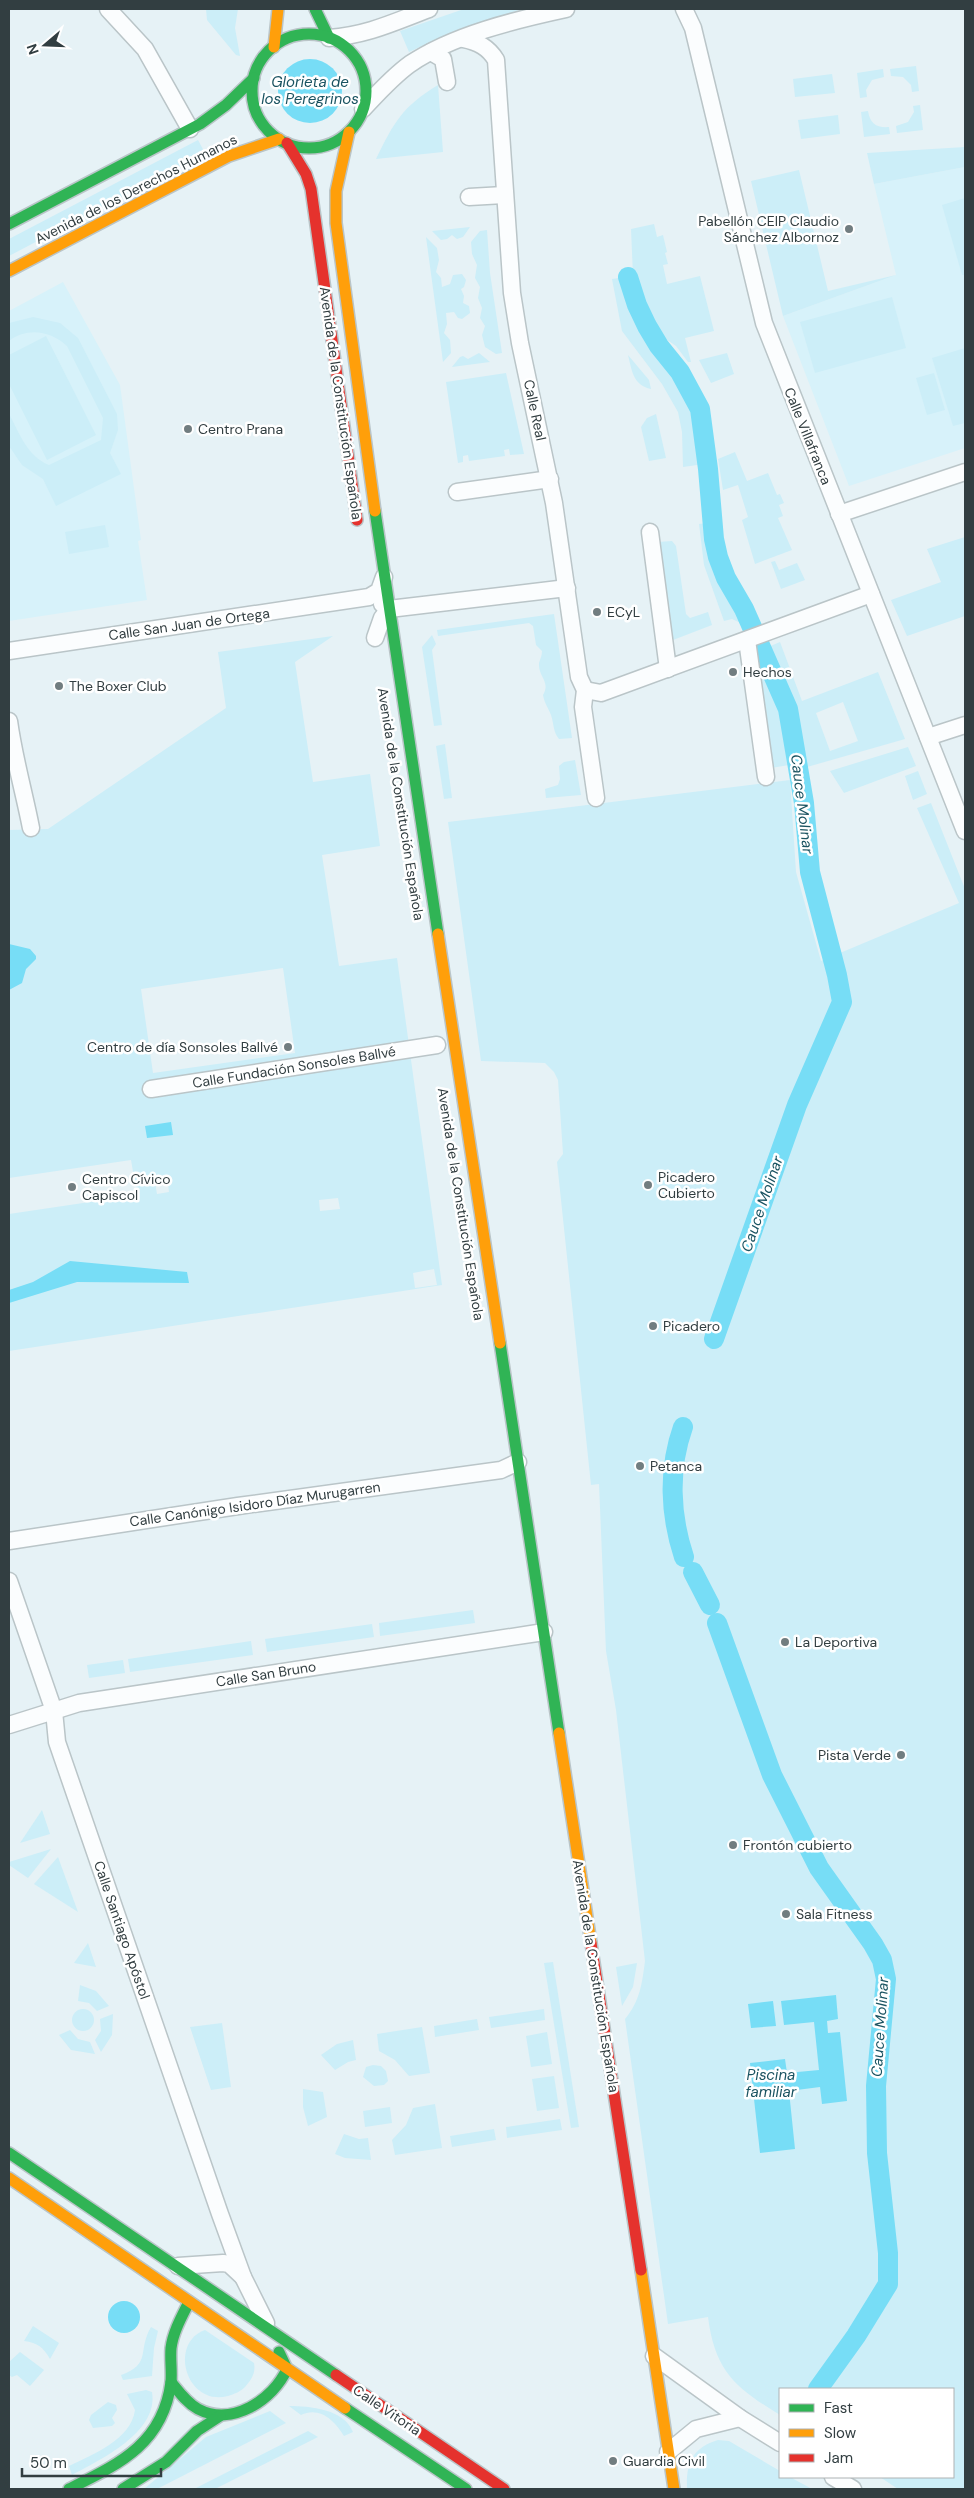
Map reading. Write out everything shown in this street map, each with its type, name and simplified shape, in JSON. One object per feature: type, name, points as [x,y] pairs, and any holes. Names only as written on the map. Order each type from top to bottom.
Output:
[{"type":"main road","points":[[274,47],[278,9]]},
{"type":"main road","points":[[315,9],[329,38]]},
{"type":"main road","points":[[317,35],[329,38],[348,50],[362,71],[366,94],[363,109],[349,132],[335,142],[322,146],[302,147],[283,141],[268,130],[257,112],[253,99],[254,78],[260,62],[274,47],[297,36],[317,35]]},
{"type":"main road","name":"Avenida de los Derechos Humanos","points":[[9,224],[190,130],[226,105],[254,78]]},
{"type":"main road","name":"Avenida de la Constitución Española","points":[[349,132],[336,191],[336,223],[384,576],[674,2489]]},
{"type":"main road","name":"Avenida de los Derechos Humanos","points":[[9,271],[229,156],[283,141]]},
{"type":"main road","name":"Avenida de la Constitución Española","points":[[283,141],[306,174],[311,189],[359,532]]},
{"type":"main road","points":[[366,580],[376,644]]},
{"type":"main road","name":"Calle Vitoria","points":[[9,2152],[270,2332],[504,2489]]},
{"type":"main road","name":"Calle Vitoria","points":[[9,2178],[287,2370],[466,2489]]},
{"type":"main road","points":[[69,2489],[114,2467],[138,2451],[158,2427],[165,2413],[171,2382],[171,2346],[189,2302]]},
{"type":"main road","points":[[123,2489],[166,2462],[197,2431],[220,2416],[240,2411],[265,2398],[278,2386],[287,2370],[270,2332]]},
{"type":"main road","points":[[171,2382],[182,2396],[199,2410],[220,2416]]},
{"type":"street","points":[[108,9],[144,49],[190,130]]},
{"type":"street","points":[[329,38],[355,36],[430,9]]},
{"type":"street","points":[[363,109],[388,82],[408,65],[432,52],[463,39],[517,21],[566,9]]},
{"type":"street","name":"Calle Villafranca","points":[[684,9],[693,28],[764,324],[965,831]]},
{"type":"street","name":"Calle Villafranca","points":[[693,28],[698,9]]},
{"type":"street","name":"Calle Real","points":[[463,39],[482,45],[491,52],[496,60],[512,293],[520,343],[550,479],[579,677],[585,690],[583,707],[596,798]]},
{"type":"street","points":[[432,52],[443,59],[447,82]]},
{"type":"street","points":[[469,197],[504,195]]},
{"type":"street","points":[[839,514],[965,472]]},
{"type":"street","points":[[457,492],[550,479]]},
{"type":"street","points":[[650,532],[668,669]]},
{"type":"street","points":[[384,576],[379,591],[370,605],[389,609],[566,588]]},
{"type":"street","points":[[585,690],[601,693],[871,594]]},
{"type":"street","name":"Calle San Juan de Ortega","points":[[9,651],[370,605]]},
{"type":"street","points":[[376,644],[382,618],[389,609]]},
{"type":"street","points":[[753,637],[766,777]]},
{"type":"street","points":[[9,721],[11,760],[20,775],[31,828]]},
{"type":"street","points":[[928,737],[965,725]]},
{"type":"street","name":"Calle Fundación Sonsoles Ballvé","points":[[151,1089],[437,1045]]},
{"type":"street","name":"Calle Canónigo Isidoro Díaz Murugarren","points":[[9,1540],[501,1470],[518,1462]]},
{"type":"street","name":"Calle Santiago Apóstol","points":[[9,1582],[54,1711],[57,1742],[243,2277],[270,2332]]},
{"type":"street","name":"Calle San Bruno","points":[[9,1726],[79,1702],[544,1632]]},
{"type":"street","name":"Calle Santiago Apóstol","points":[[174,2266],[223,2263],[229,2264],[243,2277]]},
{"type":"street","points":[[189,2302],[197,2282],[209,2265]]},
{"type":"street","points":[[654,2356],[740,2418],[779,2442]]},
{"type":"street","points":[[668,2452],[696,2429],[740,2418]]},
{"type":"street","points":[[835,2478],[853,2489]]},
{"type":"shaded area","points":[[206,9],[238,9],[235,28],[240,56],[236,55],[207,20]]},
{"type":"shaded area","points":[[464,9],[522,9],[452,32],[409,52],[400,31]]},
{"type":"shaded area","points":[[916,66],[919,91],[912,92],[911,85],[903,77],[891,76],[890,69]]},
{"type":"shaded area","points":[[883,69],[884,77],[872,80],[866,90],[867,97],[860,98],[857,73]]},
{"type":"shaded area","points":[[832,74],[835,93],[795,97],[793,79]]},
{"type":"shaded area","points":[[438,85],[443,152],[376,159],[400,116],[407,108]]},
{"type":"shaded area","points":[[920,105],[923,130],[897,133],[896,126],[908,122],[914,112],[913,106]]},
{"type":"shaded area","points":[[868,111],[872,122],[881,127],[889,127],[890,134],[864,137],[861,112]]},
{"type":"shaded area","points":[[838,115],[840,134],[801,139],[798,120]]},
{"type":"shaded area","points":[[198,140],[205,153],[9,256],[9,239]]},
{"type":"shaded area","points":[[965,147],[965,167],[874,184],[867,153]]},
{"type":"shaded area","points":[[965,167],[965,448],[849,486],[783,316],[896,275],[874,184]]},
{"type":"shaded area","points":[[799,170],[828,291],[896,275],[783,316],[751,181]]},
{"type":"shaded area","points":[[965,198],[965,275],[962,275],[942,205]]},
{"type":"shaded area","points":[[654,224],[657,237],[663,235],[667,252],[665,253],[668,264],[663,265],[667,284],[700,276],[714,331],[685,338],[691,362],[688,362],[676,346],[663,337],[644,307],[633,276],[631,229]]},
{"type":"shaded area","points":[[470,227],[463,237],[457,239],[452,235],[447,239],[441,240],[432,231]]},
{"type":"shaded area","points":[[487,230],[490,273],[502,353],[496,354],[485,347],[482,335],[485,326],[480,318],[482,308],[478,298],[480,287],[475,278],[477,265],[472,254],[471,242],[480,231]]},
{"type":"shaded area","points":[[426,237],[437,248],[439,260],[436,272],[441,278],[442,287],[450,284],[453,275],[462,274],[466,280],[464,287],[461,289],[464,296],[463,303],[469,306],[470,313],[462,319],[458,318],[454,312],[446,313],[447,324],[444,333],[450,340],[451,353],[443,362]]},
{"type":"shaded area","points":[[626,277],[638,317],[695,405],[700,424],[704,464],[683,467],[682,432],[678,412],[662,384],[622,331],[612,279]]},
{"type":"shaded area","points":[[63,282],[120,385],[141,540],[138,541],[147,600],[9,621],[9,311]]},
{"type":"shaded area","points":[[892,297],[906,348],[815,373],[800,322]]},
{"type":"shaded area","points":[[33,317],[60,323],[78,338],[117,414],[118,430],[110,453],[121,474],[56,506],[43,479],[22,465],[9,446],[9,414],[30,450],[41,461],[49,465],[101,440],[103,418],[67,346],[46,334],[31,332],[9,341],[9,323]]},
{"type":"shaded area","points":[[46,336],[96,435],[47,460],[9,384],[9,355]]},
{"type":"shaded area","points":[[965,348],[965,423],[953,426],[932,358]]},
{"type":"shaded area","points":[[479,353],[490,362],[452,367],[460,357],[463,356],[468,359]]},
{"type":"shaded area","points":[[727,353],[734,374],[711,383],[699,360]]},
{"type":"shaded area","points":[[628,355],[649,380],[651,389],[640,384],[634,377]]},
{"type":"shaded area","points":[[506,373],[524,454],[510,455],[509,449],[504,450],[505,456],[469,461],[468,455],[463,456],[463,462],[458,463],[446,382]]},
{"type":"shaded area","points":[[934,373],[945,410],[927,415],[916,378]]},
{"type":"shaded area","points":[[656,414],[666,458],[649,461],[641,427],[647,418]]},
{"type":"shaded area","points":[[735,452],[747,481],[768,473],[777,495],[780,494],[784,503],[779,505],[783,516],[778,518],[792,550],[755,564],[742,520],[748,517],[738,485],[723,490],[718,459]]},
{"type":"shaded area","points":[[707,523],[711,552],[719,577],[745,625],[732,619],[724,621],[704,565],[699,524]]},
{"type":"shaded area","points":[[105,525],[109,547],[69,554],[65,532]]},
{"type":"shaded area","points":[[965,537],[965,616],[907,636],[891,600],[941,582],[927,549]]},
{"type":"shaded area","points":[[672,541],[676,546],[686,614],[690,618],[708,612],[712,625],[673,640],[658,542]]},
{"type":"shaded area","points":[[775,561],[779,570],[797,563],[805,580],[781,589],[771,562]]},
{"type":"shaded area","points":[[554,614],[572,738],[559,739],[555,731],[543,695],[546,686],[539,668],[542,651],[536,645],[533,626],[529,623],[438,636],[437,630]]},
{"type":"shaded area","points":[[432,635],[436,644],[432,650],[442,725],[434,726],[422,647]]},
{"type":"shaded area","points":[[333,636],[295,662],[313,782],[370,774],[380,846],[322,855],[339,966],[397,958],[442,1285],[9,1351],[9,1214],[137,1195],[131,1160],[9,1178],[9,830],[48,829],[226,708],[218,652]],"holes":[[[283,968],[295,1053],[153,1073],[141,989]],[[167,1175],[169,1192],[157,1194],[154,1176]],[[338,1198],[340,1209],[320,1211],[319,1200]],[[434,1269],[437,1285],[415,1288],[413,1273]]]},
{"type":"shaded area","points":[[780,642],[802,701],[878,672],[905,739],[807,767],[790,706],[768,647]],"holes":[[[843,702],[858,741],[830,751],[816,713]]]},
{"type":"shaded area","points":[[759,650],[779,701],[789,765],[771,768],[755,651]]},
{"type":"shaded area","points":[[445,744],[452,798],[444,799],[436,746]]},
{"type":"shaded area","points":[[908,747],[916,766],[844,793],[830,771]]},
{"type":"shaded area","points":[[575,760],[581,795],[546,798],[545,789],[558,785],[560,779],[559,766],[564,762]]},
{"type":"shaded area","points":[[918,771],[927,794],[913,800],[905,776]]},
{"type":"shaded area","name":"La Deportiva","points":[[790,780],[796,872],[821,961],[959,903],[917,808],[931,803],[965,889],[965,2489],[898,2489],[882,2478],[954,2478],[954,2388],[779,2388],[779,2414],[751,2396],[730,2376],[716,2352],[708,2317],[668,2324],[625,2019],[637,1999],[645,1961],[616,1710],[606,1651],[599,1484],[591,1485],[557,1162],[563,1154],[558,1080],[554,1072],[545,1063],[481,1061],[448,822]]},
{"type":"shaded area","points":[[473,1610],[475,1623],[380,1636],[379,1623]]},
{"type":"shaded area","points":[[372,1624],[374,1637],[267,1652],[265,1639]]},
{"type":"shaded area","points":[[251,1641],[253,1655],[130,1672],[128,1659]]},
{"type":"shaded area","points":[[123,1660],[125,1673],[89,1678],[87,1665]]},
{"type":"shaded area","points":[[42,1810],[50,1834],[20,1843]]},
{"type":"shaded area","points":[[51,1849],[28,1878],[9,1865],[9,1862]]},
{"type":"shaded area","points":[[58,1857],[78,1912],[34,1884]]},
{"type":"shaded area","points":[[88,1943],[96,1967],[74,1963]]},
{"type":"shaded area","points":[[553,1962],[579,2127],[571,2128],[544,1963]]},
{"type":"shaded area","points":[[637,1963],[633,1987],[622,2006],[616,1967]]},
{"type":"shaded area","points":[[80,1985],[96,1991],[109,2006],[97,2011],[89,2003],[78,2001]]},
{"type":"shaded area","points":[[83,2009],[91,2012],[94,2020],[91,2028],[83,2031],[75,2028],[72,2020],[75,2012]]},
{"type":"shaded area","points":[[544,2009],[545,2020],[491,2028],[489,2017]]},
{"type":"shaded area","points":[[113,2014],[112,2035],[101,2052],[95,2040],[101,2031],[100,2019]]},
{"type":"shaded area","points":[[477,2019],[479,2030],[435,2037],[434,2026]]},
{"type":"shaded area","points":[[222,2023],[231,2087],[211,2090],[190,2027]]},
{"type":"shaded area","points":[[422,2027],[430,2073],[409,2076],[395,2060],[379,2051],[377,2034]]},
{"type":"shaded area","points":[[70,2030],[78,2039],[90,2042],[95,2054],[71,2050],[59,2035]]},
{"type":"shaded area","points":[[547,2032],[552,2064],[531,2067],[526,2036]]},
{"type":"shaded area","points":[[353,2040],[356,2060],[348,2062],[335,2070],[321,2055],[337,2044]]},
{"type":"shaded area","points":[[373,2065],[381,2066],[386,2071],[388,2081],[384,2085],[374,2086],[363,2077],[366,2067]]},
{"type":"shaded area","points":[[554,2076],[559,2108],[537,2111],[532,2079]]},
{"type":"shaded area","points":[[303,2089],[323,2092],[327,2117],[308,2126],[303,2107]]},
{"type":"shaded area","points":[[435,2104],[442,2148],[395,2155],[392,2140],[406,2125],[413,2108]]},
{"type":"shaded area","points":[[390,2107],[392,2123],[365,2127],[363,2111]]},
{"type":"shaded area","points":[[560,2119],[562,2130],[507,2138],[506,2127]]},
{"type":"shaded area","points":[[494,2129],[496,2140],[452,2147],[450,2136]]},
{"type":"shaded area","points":[[344,2134],[359,2139],[368,2138],[371,2160],[345,2158],[335,2154]]},
{"type":"shaded area","points":[[33,2326],[59,2343],[50,2359],[40,2346],[24,2341]]},
{"type":"shaded area","points":[[151,2327],[158,2331],[154,2348],[152,2376],[123,2380],[121,2375],[131,2371],[140,2361]]},
{"type":"shaded area","points":[[205,2330],[254,2363],[254,2373],[251,2379],[239,2392],[228,2396],[213,2397],[201,2392],[193,2383],[187,2372],[185,2359],[187,2347],[194,2337]]},
{"type":"shaded area","points":[[20,2352],[44,2370],[30,2386],[17,2375],[12,2377],[9,2375],[9,2362]]},
{"type":"shaded area","points":[[146,2390],[152,2392],[152,2406],[146,2420],[137,2432],[111,2453],[72,2475],[69,2466],[110,2445],[126,2430],[132,2421],[135,2410],[127,2394]]},
{"type":"shaded area","points":[[108,2402],[116,2405],[117,2410],[112,2418],[115,2423],[112,2426],[93,2428],[89,2420],[91,2415]]},
{"type":"shaded area","points":[[289,2406],[326,2410],[342,2418],[349,2424],[353,2432],[344,2436],[326,2416],[314,2412],[301,2415]]},
{"type":"shaded area","points":[[270,2411],[286,2423],[157,2489],[144,2489],[206,2437]]},
{"type":"shaded area","points":[[308,2431],[318,2437],[215,2489],[194,2489]]},
{"type":"shaded area","points":[[718,2440],[729,2441],[779,2470],[779,2478],[792,2478],[812,2489],[687,2489],[688,2472],[692,2458],[702,2447]]},
{"type":"water","name":"Glorieta de los Peregrinos","points":[[310,59],[322,61],[333,68],[340,79],[342,91],[340,103],[333,114],[322,121],[310,123],[298,121],[287,114],[280,103],[278,91],[280,79],[287,68],[298,61]]},
{"type":"water","points":[[9,944],[30,949],[36,956],[36,959],[26,969],[22,983],[9,990]]},
{"type":"water","points":[[171,1122],[173,1135],[147,1138],[145,1126]]},
{"type":"water","points":[[70,1261],[187,1272],[189,1283],[77,1282],[9,1303],[9,1290],[33,1282]]},
{"type":"water","name":"Piscina familiar","points":[[836,1995],[838,2019],[827,2021],[828,2033],[840,2032],[847,2101],[822,2104],[820,2087],[789,2091],[795,2149],[760,2153],[750,2063],[785,2059],[787,2073],[819,2070],[814,2022],[784,2025],[781,2001]]},
{"type":"water","points":[[773,2001],[776,2026],[751,2028],[748,2004]]},
{"type":"water","points":[[124,2301],[135,2306],[140,2317],[135,2328],[124,2333],[113,2328],[108,2317],[113,2306]]},
{"type":"waterway","name":"Cauce Molinar","points":[[628,277],[637,305],[647,326],[659,346],[680,372],[700,409],[708,469],[714,539],[718,557],[726,578],[744,609],[788,709],[804,803],[810,872],[837,975],[842,1002],[797,1105],[714,1339]]},
{"type":"waterway","name":"Cauce Molinar","points":[[683,1427],[675,1459],[673,1492],[676,1525],[684,1557]]},
{"type":"waterway","name":"Cauce Molinar","points":[[693,1572],[710,1605]]},
{"type":"waterway","name":"Cauce Molinar","points":[[717,1623],[772,1775],[819,1868],[873,1944],[882,1960],[886,1979],[876,2086],[877,2153],[888,2253],[888,2284],[856,2336],[819,2388]]},
{"type":"traffic: fast","points":[[315,9],[329,38]]},
{"type":"traffic: fast","points":[[309,34],[331,39],[349,51],[361,69],[366,91],[361,113],[349,131],[331,143],[309,148],[287,143],[269,131],[257,113],[252,91],[257,69],[269,51],[287,39],[309,34]]},
{"type":"traffic: fast","points":[[9,224],[200,124],[226,105],[254,78]]},
{"type":"traffic: fast","points":[[375,511],[438,934]]},
{"type":"traffic: fast","points":[[500,1343],[559,1733]]},
{"type":"traffic: fast","points":[[9,2153],[336,2375]]},
{"type":"traffic: fast","points":[[69,2489],[121,2461],[148,2437],[159,2421],[171,2382],[172,2342],[178,2324],[189,2302]]},
{"type":"traffic: fast","points":[[171,2382],[198,2409],[211,2414],[224,2415],[237,2412],[262,2400],[281,2380],[287,2369],[279,2352]]},
{"type":"traffic: fast","points":[[345,2408],[466,2489]]},
{"type":"traffic: fast","points":[[123,2489],[166,2462],[197,2431],[220,2416]]},
{"type":"traffic: slow","points":[[274,47],[278,9]]},
{"type":"traffic: slow","points":[[349,132],[336,191],[336,223],[375,511]]},
{"type":"traffic: slow","points":[[9,271],[229,156],[279,139]]},
{"type":"traffic: slow","points":[[438,934],[500,1343]]},
{"type":"traffic: slow","points":[[559,1733],[591,1943]]},
{"type":"traffic: slow","points":[[9,2178],[345,2408]]},
{"type":"traffic: slow","points":[[641,2270],[674,2489]]},
{"type":"traffic: jam","points":[[287,143],[306,174],[311,189],[357,520]]},
{"type":"traffic: jam","points":[[591,1943],[641,2270]]},
{"type":"traffic: jam","points":[[336,2375],[504,2489]]},
{"type":"place","name":"Pabellón CEIP Claudio Sánchez Albornoz","points":[[849,229]]},
{"type":"place","name":"Centro Prana","points":[[188,429]]},
{"type":"place","name":"ECyL","points":[[597,612]]},
{"type":"place","name":"Hechos","points":[[733,672]]},
{"type":"place","name":"The Boxer Club","points":[[59,686]]},
{"type":"place","name":"Centro de día Sonsoles Ballvé","points":[[288,1047]]},
{"type":"place","name":"Picadero Cubierto","points":[[648,1185]]},
{"type":"place","name":"Centro Cívico Capiscol","points":[[72,1187]]},
{"type":"place","name":"Picadero","points":[[653,1326]]},
{"type":"place","name":"Petanca","points":[[640,1466]]},
{"type":"place","name":"La Deportiva","points":[[785,1642]]},
{"type":"place","name":"Pista Verde","points":[[901,1755]]},
{"type":"place","name":"Frontón cubierto","points":[[733,1845]]},
{"type":"place","name":"Sala Fitness","points":[[786,1914]]},
{"type":"place","name":"Guardia Civil","points":[[613,2461]]}]
